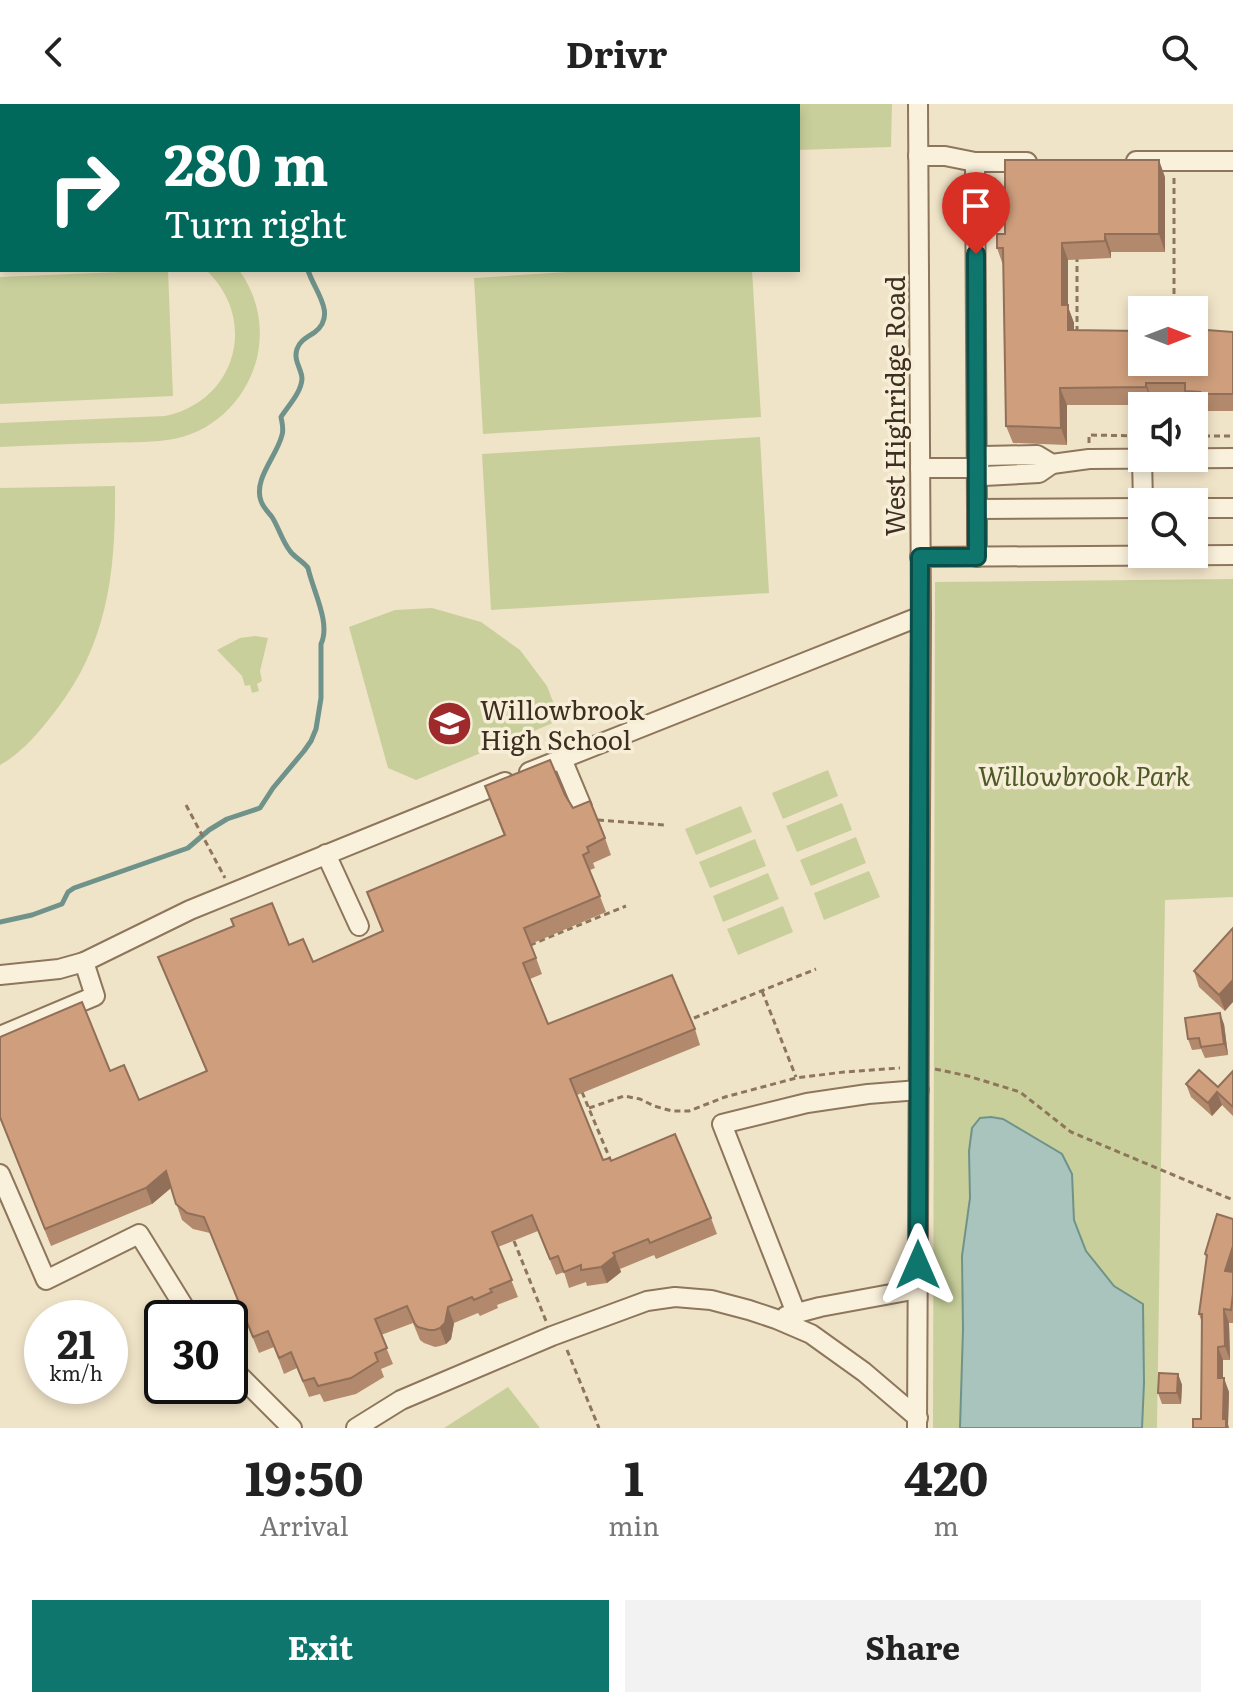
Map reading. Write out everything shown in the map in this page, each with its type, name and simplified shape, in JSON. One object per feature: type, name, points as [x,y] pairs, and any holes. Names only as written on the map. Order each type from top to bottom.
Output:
[{"type":"street","name":"West Highridge Road","points":[[918,104],[921,616],[918,1423]]},
{"type":"street","points":[[918,156],[945,156],[975,162],[1051,161]]},
{"type":"street","points":[[1112,161],[1233,161]]},
{"type":"street","points":[[975,162],[977,557]]},
{"type":"street","points":[[1208,458],[1233,458]]},
{"type":"street","points":[[920,468],[977,468],[984,476],[1039,473],[1052,464],[1089,459],[1128,459]]},
{"type":"street","points":[[977,509],[1128,508]]},
{"type":"street","points":[[1208,508],[1233,508]]},
{"type":"street","points":[[920,557],[1128,555]]},
{"type":"street","points":[[1208,555],[1233,555]]},
{"type":"street","points":[[0,975],[59,969],[84,962],[232,892],[921,616]]},
{"type":"street","points":[[562,759],[582,807]]},
{"type":"street","points":[[326,854],[359,926]]},
{"type":"street","points":[[0,1036],[95,996],[84,962]]},
{"type":"street","points":[[796,1313],[722,1124],[807,1103],[919,1090]]},
{"type":"street","points":[[0,1174],[46,1280],[139,1234],[180,1300]]},
{"type":"street","points":[[776,1319],[918,1289]]},
{"type":"street","points":[[356,1428],[401,1400],[552,1336],[647,1301],[675,1297],[711,1300],[776,1319],[811,1334],[864,1372],[918,1423]]},
{"type":"street","points":[[248,1384],[292,1428]]},
{"type":"path","points":[[1174,171],[1174,296]]},
{"type":"path","points":[[1077,252],[1077,343]]},
{"type":"path","points":[[1089,459],[1089,435],[1128,436]]},
{"type":"path","points":[[1208,436],[1233,436]]},
{"type":"path","points":[[186,805],[232,892]]},
{"type":"path","points":[[598,820],[665,825]]},
{"type":"path","points":[[530,945],[626,906]]},
{"type":"path","points":[[694,1018],[816,969]]},
{"type":"path","points":[[762,991],[796,1078]]},
{"type":"path","points":[[579,1086],[610,1161]]},
{"type":"green space","points":[[800,104],[892,104],[891,147],[800,150]]},
{"type":"green space","points":[[168,272],[173,396],[0,404],[0,277]]},
{"type":"green space","points":[[208,272],[240,272],[255,301],[260,335],[257,358],[245,388],[225,413],[212,423],[183,437],[167,440],[0,447],[0,423],[165,416],[189,407],[209,394],[223,376],[232,356],[235,334],[232,312],[222,290]]},
{"type":"green space","points":[[567,272],[752,272],[761,417],[483,434],[474,278]]},
{"type":"green space","points":[[760,437],[769,593],[491,610],[482,454]]},
{"type":"green space","points":[[115,486],[110,582],[95,640],[67,696],[25,746],[0,765],[0,488]]},
{"type":"green space","name":"Willowbrook Park","points":[[1233,579],[1233,897],[1165,900],[1157,1428],[933,1428],[935,582]]},
{"type":"green space","points":[[432,608],[481,622],[520,650],[547,686],[560,720],[416,780],[388,768],[349,627],[395,610]]},
{"type":"green space","points":[[240,638],[268,638],[260,671],[262,681],[257,684],[259,691],[252,693],[250,685],[245,686],[242,676],[217,650]]},
{"type":"green space","points":[[828,770],[838,796],[783,819],[772,793]]},
{"type":"green space","points":[[842,803],[852,830],[797,852],[786,826]]},
{"type":"green space","points":[[741,806],[752,832],[696,855],[685,829]]},
{"type":"green space","points":[[856,837],[866,863],[811,886],[800,860]]},
{"type":"green space","points":[[755,839],[766,866],[710,888],[699,862]]},
{"type":"green space","points":[[869,871],[880,897],[824,920],[814,893]]},
{"type":"green space","points":[[768,873],[779,899],[723,922],[713,896]]},
{"type":"green space","points":[[783,906],[793,932],[738,955],[727,929]]},
{"type":"green space","points":[[508,1387],[540,1428],[444,1428]]},
{"type":"water","points":[[980,1118],[1003,1119],[1062,1154],[1072,1174],[1074,1220],[1086,1251],[1114,1286],[1143,1304],[1142,1428],[960,1428],[962,1256],[970,1198],[969,1151],[972,1128]]},
{"type":"building","points":[[1005,160],[1159,160],[1159,234],[1105,234],[1105,241],[1062,243],[1062,305],[1068,305],[1068,330],[1128,331],[1128,376],[1208,376],[1208,330],[1233,332],[1233,394],[1185,391],[1185,383],[1146,383],[1146,387],[1060,388],[1061,428],[1006,426],[1003,248],[997,248],[997,234],[1005,234]]},
{"type":"building","points":[[550,760],[573,808],[590,801],[605,838],[587,847],[589,852],[583,855],[600,896],[524,928],[536,958],[523,963],[548,1024],[672,975],[695,1029],[570,1079],[603,1160],[610,1158],[611,1161],[675,1134],[711,1218],[650,1243],[648,1239],[613,1253],[615,1256],[601,1267],[581,1270],[581,1265],[564,1272],[558,1256],[550,1259],[532,1215],[492,1232],[512,1280],[474,1300],[472,1297],[448,1307],[445,1323],[435,1330],[418,1327],[407,1306],[375,1319],[387,1348],[375,1353],[378,1361],[351,1378],[318,1386],[314,1378],[303,1381],[291,1352],[279,1358],[268,1331],[253,1337],[248,1325],[248,1300],[238,1300],[204,1217],[187,1213],[176,1204],[166,1171],[146,1188],[45,1229],[0,1117],[0,1037],[82,1002],[110,1071],[124,1065],[139,1100],[207,1071],[158,957],[234,926],[231,919],[272,903],[289,945],[303,939],[313,962],[383,931],[367,892],[505,835],[485,786]]},
{"type":"building","points":[[1233,928],[1233,980],[1219,995],[1194,971]]},
{"type":"building","points":[[1220,1013],[1224,1044],[1201,1047],[1199,1038],[1188,1039],[1185,1018]]},
{"type":"building","points":[[1199,1070],[1218,1087],[1233,1071],[1233,1107],[1217,1092],[1208,1103],[1186,1084]]},
{"type":"building","points":[[1217,1214],[1233,1219],[1233,1246],[1225,1271],[1233,1272],[1233,1294],[1231,1310],[1224,1309],[1225,1346],[1218,1347],[1218,1378],[1224,1378],[1223,1419],[1226,1419],[1226,1428],[1193,1428],[1193,1419],[1201,1419],[1202,1314],[1199,1314],[1205,1254]]},
{"type":"building","points":[[1159,1373],[1178,1374],[1177,1393],[1158,1393]]},
{"type":"waterway","points":[[0,922],[62,904],[74,888],[188,848],[227,819],[260,808],[311,741],[321,698],[323,617],[308,568],[287,547],[259,493],[263,476],[282,435],[281,417],[301,384],[297,349],[322,325],[324,317],[322,301],[309,272]]},
{"type":"place","name":"Willowbrook High School","points":[[449,723]]},
{"type":"route","points":[[918,1265],[920,557],[977,557],[976,254]]}]
